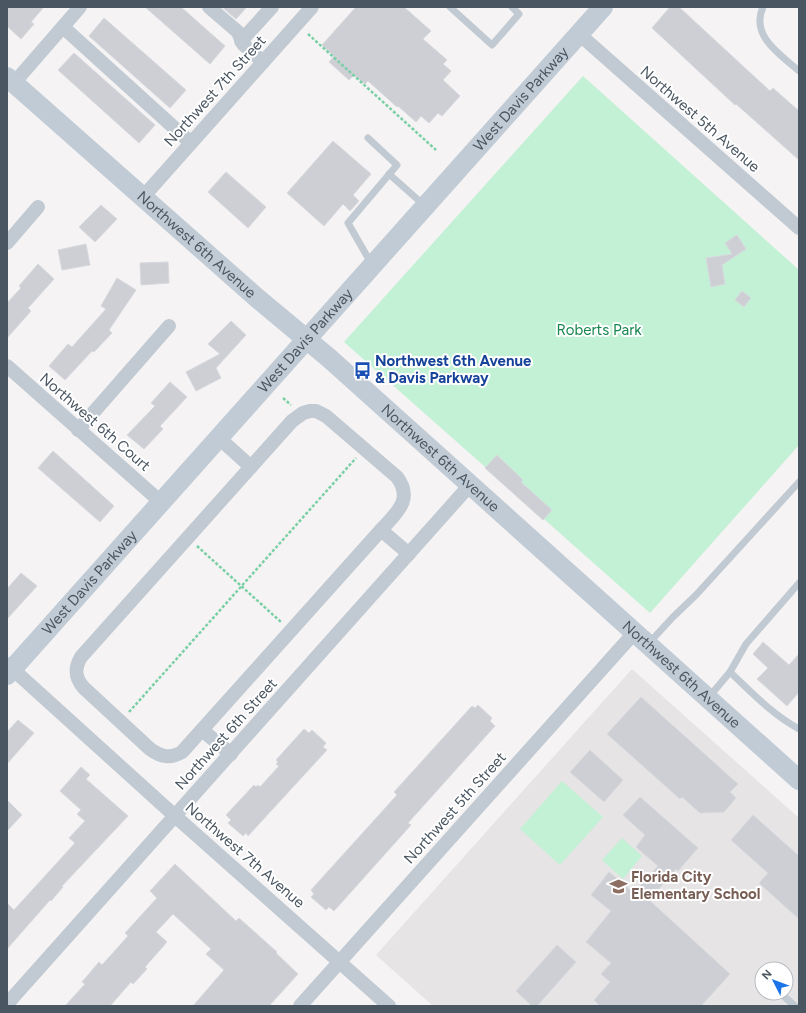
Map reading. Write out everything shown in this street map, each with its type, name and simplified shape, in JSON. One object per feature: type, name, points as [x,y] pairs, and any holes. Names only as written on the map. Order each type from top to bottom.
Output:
[{"type":"street","points":[[10,80],[80,7]]},
{"type":"street","points":[[209,7],[238,32],[243,44],[263,62]]},
{"type":"street","points":[[241,41],[272,7]]},
{"type":"street","name":"Northwest 7th Street","points":[[143,198],[312,7]]},
{"type":"street","name":"West Davis Parkway","points":[[9,669],[162,503],[306,339],[579,34],[595,10]]},
{"type":"street","points":[[62,27],[191,143]]},
{"type":"street","name":"Northwest 5th Avenue","points":[[579,34],[799,228]]},
{"type":"street","name":"Northwest 6th Avenue","points":[[10,80],[143,198],[329,358],[799,780]]},
{"type":"street","points":[[7,243],[38,208]]},
{"type":"street","points":[[78,430],[168,326]]},
{"type":"street","name":"Northwest 6th Court","points":[[7,366],[162,503]]},
{"type":"street","points":[[310,411],[322,413],[392,473],[401,483],[404,488],[404,496],[400,507],[381,530],[182,752],[172,756],[160,755],[150,748],[84,688],[78,680],[76,668],[81,657],[297,416],[310,411]]},
{"type":"street","points":[[219,438],[251,467]]},
{"type":"street","name":"Northwest 6th Street","points":[[7,1004],[470,485]]},
{"type":"street","points":[[381,530],[409,554]]},
{"type":"street","name":"Northwest 5th Street","points":[[300,1006],[339,962],[641,638]]},
{"type":"street","name":"Northwest 7th Avenue","points":[[9,669],[389,1006]]},
{"type":"street","points":[[202,730],[231,754]]},
{"type":"lane","points":[[450,7],[492,45],[520,14],[512,7]]},
{"type":"lane","points":[[763,7],[760,22],[764,38],[799,71]]},
{"type":"lane","points":[[368,138],[398,165],[348,222],[372,265]]},
{"type":"lane","points":[[389,174],[425,206]]},
{"type":"lane","points":[[641,638],[672,617],[693,599],[799,482]]},
{"type":"lane","points":[[708,698],[730,672],[746,644],[799,583]]},
{"type":"lane","points":[[730,672],[768,708],[785,721],[799,728]]},
{"type":"path","points":[[308,34],[436,150]]},
{"type":"path","points":[[282,398],[296,408]]},
{"type":"path","points":[[126,716],[359,454]]},
{"type":"path","points":[[194,544],[285,625]]},
{"type":"shaded area","name":"Florida City Elementary School","points":[[632,669],[799,818],[799,1006],[433,1006],[376,955]]},
{"type":"green space","name":"Roberts Park","points":[[583,76],[799,270],[799,445],[650,613],[344,342]]},
{"type":"green space","points":[[562,781],[603,817],[560,865],[520,829]]},
{"type":"green space","points":[[622,838],[642,856],[623,879],[602,860]]},
{"type":"building","points":[[7,7],[44,7],[31,22],[34,24],[21,39],[7,26]]},
{"type":"building","points":[[145,7],[181,7],[225,46],[210,64]]},
{"type":"building","points":[[222,7],[247,7],[236,19]]},
{"type":"building","points":[[356,7],[404,7],[431,31],[423,39],[447,60],[443,64],[451,71],[443,80],[460,96],[442,116],[438,113],[429,123],[421,116],[416,122],[368,81],[365,84],[354,75],[349,80],[329,62],[334,56],[322,45]]},
{"type":"building","points":[[670,7],[679,7],[770,91],[773,88],[799,111],[799,160],[736,104],[735,105],[652,28]]},
{"type":"building","points":[[104,18],[186,90],[170,108],[89,36]]},
{"type":"building","points":[[74,53],[155,125],[139,143],[58,70]]},
{"type":"building","points":[[333,141],[371,174],[353,195],[359,201],[350,211],[343,204],[324,226],[287,193]]},
{"type":"building","points":[[226,172],[266,207],[248,228],[208,192]]},
{"type":"building","points":[[101,205],[117,219],[95,242],[79,227]]},
{"type":"building","points":[[737,235],[746,249],[722,265],[725,284],[711,287],[706,258],[732,254],[725,243]]},
{"type":"building","points":[[86,244],[90,265],[62,270],[58,250]]},
{"type":"building","points":[[168,262],[169,283],[141,285],[140,263]]},
{"type":"building","points":[[38,264],[54,279],[28,308],[31,311],[7,338],[7,303],[21,288],[19,286]]},
{"type":"building","points":[[117,278],[136,290],[109,330],[112,333],[94,352],[92,351],[65,380],[49,366],[68,344],[72,347],[106,309],[101,306]]},
{"type":"building","points":[[742,291],[751,298],[744,307],[735,300]]},
{"type":"building","points":[[231,321],[246,335],[216,368],[221,378],[196,391],[186,372],[220,354],[208,344]]},
{"type":"building","points":[[170,382],[187,397],[160,426],[163,429],[144,449],[127,435],[155,406],[151,403]]},
{"type":"building","points":[[53,451],[114,506],[100,522],[38,468]]},
{"type":"building","points":[[497,455],[523,480],[521,482],[552,510],[543,520],[485,468]]},
{"type":"building","points":[[21,573],[37,586],[7,619],[7,589]]},
{"type":"building","points":[[763,642],[789,665],[799,654],[799,692],[787,706],[757,679],[768,668],[753,654]]},
{"type":"building","points":[[641,697],[738,784],[730,792],[736,798],[724,812],[700,813],[682,797],[680,799],[607,734]]},
{"type":"building","points":[[478,705],[492,718],[490,721],[495,726],[408,823],[411,825],[334,911],[329,907],[326,910],[311,897],[314,894],[311,890],[397,795],[394,792],[472,706],[475,708]]},
{"type":"building","points":[[18,720],[34,733],[7,764],[7,732]]},
{"type":"building","points":[[304,729],[309,733],[312,730],[326,743],[323,747],[327,750],[248,836],[246,833],[243,836],[228,823],[231,820],[226,815],[254,785],[256,787],[258,785],[260,787],[279,766],[276,764],[278,762],[276,760]]},
{"type":"building","points":[[590,750],[623,780],[604,802],[570,772]]},
{"type":"building","points":[[81,767],[90,775],[86,779],[128,816],[62,886],[63,887],[51,901],[50,900],[7,949],[7,903],[14,910],[75,843],[69,838],[85,821],[77,814],[81,810],[60,791]]},
{"type":"building","points":[[640,797],[698,848],[678,871],[676,869],[649,900],[730,974],[701,1006],[600,1006],[594,1000],[610,982],[601,974],[611,963],[586,942],[611,911],[591,895],[609,872],[634,893],[658,866],[636,847],[645,835],[623,815]]},
{"type":"building","points":[[7,800],[22,815],[7,831]]},
{"type":"building","points":[[753,815],[799,856],[799,919],[759,883],[768,873],[731,840]]},
{"type":"building","points":[[175,864],[236,921],[239,918],[277,952],[276,953],[298,974],[269,1006],[193,1006],[224,970],[206,954],[211,949],[173,914],[156,932],[167,942],[145,967],[147,969],[133,984],[131,982],[110,1006],[65,1006],[85,984],[82,982],[99,962],[102,965],[128,936],[125,933],[157,898],[150,891]]},
{"type":"building","points":[[557,945],[576,962],[537,1006],[532,1006],[516,991]]},
{"type":"place","name":"Northwest 6th Avenue & Davis Parkway","points":[[362,370]]},
{"type":"place","name":"Florida City Elementary School","points":[[618,886]]}]
